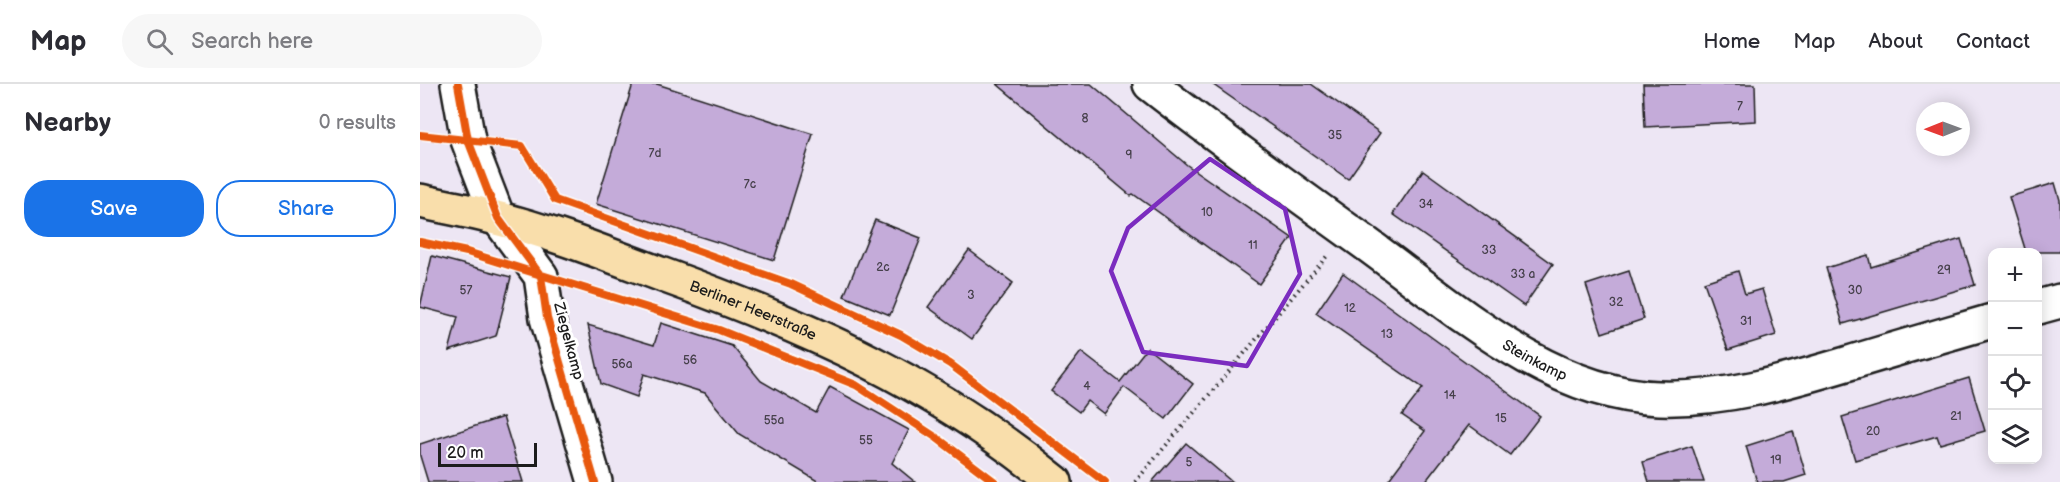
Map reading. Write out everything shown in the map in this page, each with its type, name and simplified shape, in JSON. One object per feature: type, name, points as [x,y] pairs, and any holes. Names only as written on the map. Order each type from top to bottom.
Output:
[{"type":"main road","name":"Berliner Heerstraße","points":[[420,201],[498,218],[759,309],[844,347],[929,392],[1019,453],[1055,482]]},
{"type":"street","name":"Ziegelkamp","points":[[458,84],[468,140],[498,218],[541,276],[547,318],[595,482]]},
{"type":"street","name":"Steinkamp","points":[[1150,84],[1348,231],[1507,345],[1570,378],[1604,391],[1659,398],[1716,396],[1782,383],[1988,322]]},
{"type":"street","points":[[2042,306],[2060,301]]},
{"type":"path","points":[[1135,482],[1348,231]]},
{"type":"highlighted area","points":[[1210,159],[1285,209],[1300,274],[1247,366],[1143,352],[1111,271],[1128,228]]},
{"type":"building","points":[[633,84],[657,84],[813,134],[774,260],[596,204]]},
{"type":"building","points":[[997,84],[1091,84],[1187,165],[1292,238],[1259,284],[1133,194],[1131,196]]},
{"type":"building","points":[[1212,84],[1311,84],[1380,133],[1348,179]]},
{"type":"building","points":[[1643,84],[1755,84],[1756,121],[1645,127]]},
{"type":"building","points":[[1423,170],[1553,264],[1524,306],[1393,214]]},
{"type":"building","points":[[2055,183],[2060,200],[2060,252],[2042,252],[2042,248],[2025,248],[2009,197]]},
{"type":"building","points":[[875,220],[921,238],[890,315],[844,296]]},
{"type":"building","points":[[1961,239],[1975,285],[1843,324],[1826,268],[1868,255],[1871,267]]},
{"type":"building","points":[[969,250],[1013,283],[972,339],[928,307]]},
{"type":"building","points":[[432,256],[511,277],[496,336],[449,351],[458,317],[420,307]]},
{"type":"building","points":[[1629,271],[1644,319],[1602,333],[1586,285]]},
{"type":"building","points":[[1738,271],[1745,294],[1762,289],[1776,335],[1728,350],[1704,282]]},
{"type":"building","points":[[1343,273],[1540,416],[1510,455],[1469,425],[1425,482],[1387,482],[1425,431],[1402,415],[1423,388],[1316,313]]},
{"type":"building","points":[[661,323],[732,346],[761,381],[816,413],[830,387],[909,430],[892,463],[915,482],[819,482],[739,434],[705,393],[644,374],[637,397],[601,384],[588,325],[654,345]]},
{"type":"building","points":[[1147,348],[1193,384],[1166,419],[1124,387],[1104,414],[1087,401],[1079,412],[1051,391],[1081,352],[1120,382]]},
{"type":"building","points":[[1969,378],[1985,431],[1940,444],[1937,436],[1855,460],[1842,417]]},
{"type":"building","points":[[503,417],[523,482],[428,482],[420,456],[420,444]]},
{"type":"building","points":[[1793,431],[1806,475],[1784,482],[1757,482],[1746,446]]},
{"type":"building","points":[[1186,443],[1232,482],[1152,482]]},
{"type":"building","points":[[1692,446],[1704,482],[1649,482],[1643,462]]},
{"type":"cycle path","points":[[458,84],[468,140],[498,218],[541,276],[547,318],[595,482]]},
{"type":"cycle path","points":[[420,135],[522,146],[555,200],[791,284],[901,335],[950,364],[1105,482]]},
{"type":"cycle path","points":[[420,242],[467,252],[719,330],[856,385],[937,438],[995,482]]}]
